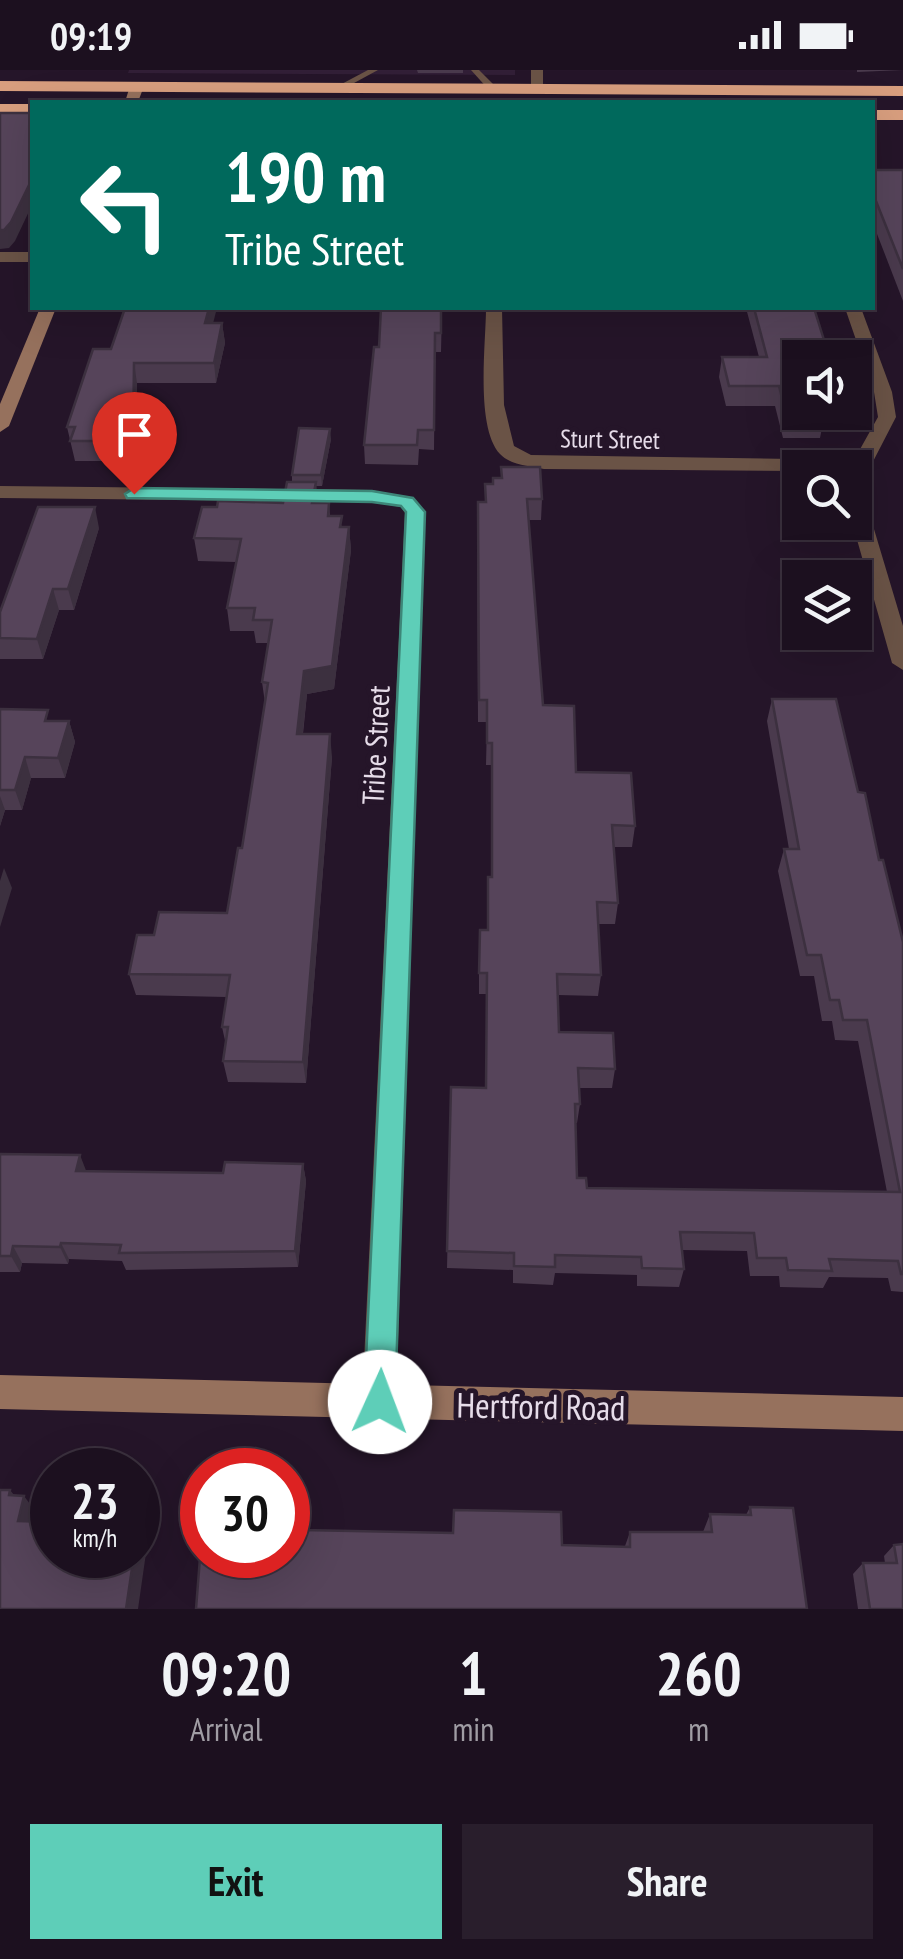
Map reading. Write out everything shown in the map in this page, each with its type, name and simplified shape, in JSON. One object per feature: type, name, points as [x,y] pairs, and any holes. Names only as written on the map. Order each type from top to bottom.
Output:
[{"type":"highway","points":[[0,86],[134,94],[336,83],[903,91]]},
{"type":"highway","points":[[0,109],[30,109]]},
{"type":"highway","points":[[875,115],[903,116]]},
{"type":"street","points":[[537,70],[538,88]]},
{"type":"street","points":[[0,257],[30,257]]},
{"type":"street","points":[[0,426],[47,310]]},
{"type":"street","name":"Sturt Street","points":[[494,310],[497,430],[508,450],[544,463],[782,470]]},
{"type":"street","points":[[854,310],[887,406],[882,430],[871,450]]},
{"type":"street","name":"Tribe Street","points":[[0,492],[372,496],[407,502],[416,512],[380,1402]]},
{"type":"street","points":[[871,540],[893,596],[903,663]]},
{"type":"street","name":"Hertford Road","points":[[0,1392],[903,1414]]},
{"type":"lane","points":[[336,83],[374,70]]},
{"type":"lane","points":[[475,70],[492,88]]},
{"type":"shaded area","points":[[515,70],[515,75],[128,73]]},
{"type":"building","points":[[0,113],[30,113],[30,183],[11,222],[0,230]]},
{"type":"building","points":[[875,170],[903,170],[903,269],[875,199]]},
{"type":"building","points":[[124,310],[208,310],[205,323],[222,323],[214,363],[134,363],[133,441],[70,441],[75,427],[67,427],[93,349],[111,349]]},
{"type":"building","points":[[381,310],[441,310],[441,333],[435,333],[434,430],[418,430],[417,445],[364,445],[374,347],[379,347]]},
{"type":"building","points":[[755,310],[815,310],[824,340],[782,340],[782,398],[779,386],[729,386],[722,357],[767,357]]},
{"type":"building","points":[[299,428],[330,429],[321,475],[292,475]]},
{"type":"building","points":[[501,467],[540,467],[542,499],[527,499],[543,705],[574,706],[576,772],[631,773],[635,826],[612,825],[618,903],[597,902],[601,975],[557,974],[559,1032],[613,1033],[615,1069],[578,1068],[577,1178],[586,1178],[587,1188],[900,1192],[867,1020],[843,1020],[839,1000],[830,1000],[821,955],[807,955],[784,849],[799,849],[772,699],[836,699],[858,792],[865,793],[903,942],[903,1274],[898,1261],[829,1259],[832,1271],[788,1270],[786,1258],[757,1258],[754,1233],[680,1232],[684,1269],[642,1268],[641,1257],[555,1255],[555,1267],[514,1266],[514,1253],[447,1251],[451,1087],[486,1088],[487,973],[479,973],[480,930],[488,930],[488,877],[492,877],[492,743],[487,743],[487,700],[479,700],[478,502],[486,502],[485,484],[502,478]]},
{"type":"building","points":[[287,482],[316,482],[312,503],[329,503],[328,516],[342,516],[340,527],[349,527],[332,666],[304,671],[297,734],[330,734],[303,1062],[223,1061],[228,1027],[222,1027],[230,975],[129,974],[137,935],[154,935],[159,912],[227,913],[238,848],[242,848],[268,683],[262,682],[272,620],[253,620],[255,608],[227,608],[241,539],[194,538],[202,507],[217,507],[218,501],[283,503]]},
{"type":"building","points":[[38,507],[95,507],[68,589],[53,589],[37,639],[0,638],[0,612]]},
{"type":"building","points":[[0,709],[48,710],[45,721],[69,721],[58,758],[25,757],[15,790],[0,790]]},
{"type":"building","points":[[0,1154],[80,1155],[76,1171],[223,1173],[225,1162],[303,1164],[295,1251],[119,1253],[121,1245],[61,1243],[60,1247],[13,1246],[11,1256],[0,1256]]},
{"type":"building","points":[[0,1490],[24,1496],[18,1521],[30,1521],[30,1578],[131,1578],[126,1609],[0,1609]]},
{"type":"building","points":[[750,1507],[793,1508],[807,1609],[196,1609],[198,1578],[310,1578],[310,1530],[453,1533],[454,1510],[561,1512],[562,1545],[630,1547],[630,1532],[712,1532],[710,1514],[751,1515]]},
{"type":"building","points":[[903,1544],[903,1609],[870,1609],[863,1563],[897,1563],[894,1545]]},
{"type":"route","points":[[134,494],[372,496],[407,502],[416,512],[380,1402]]}]
